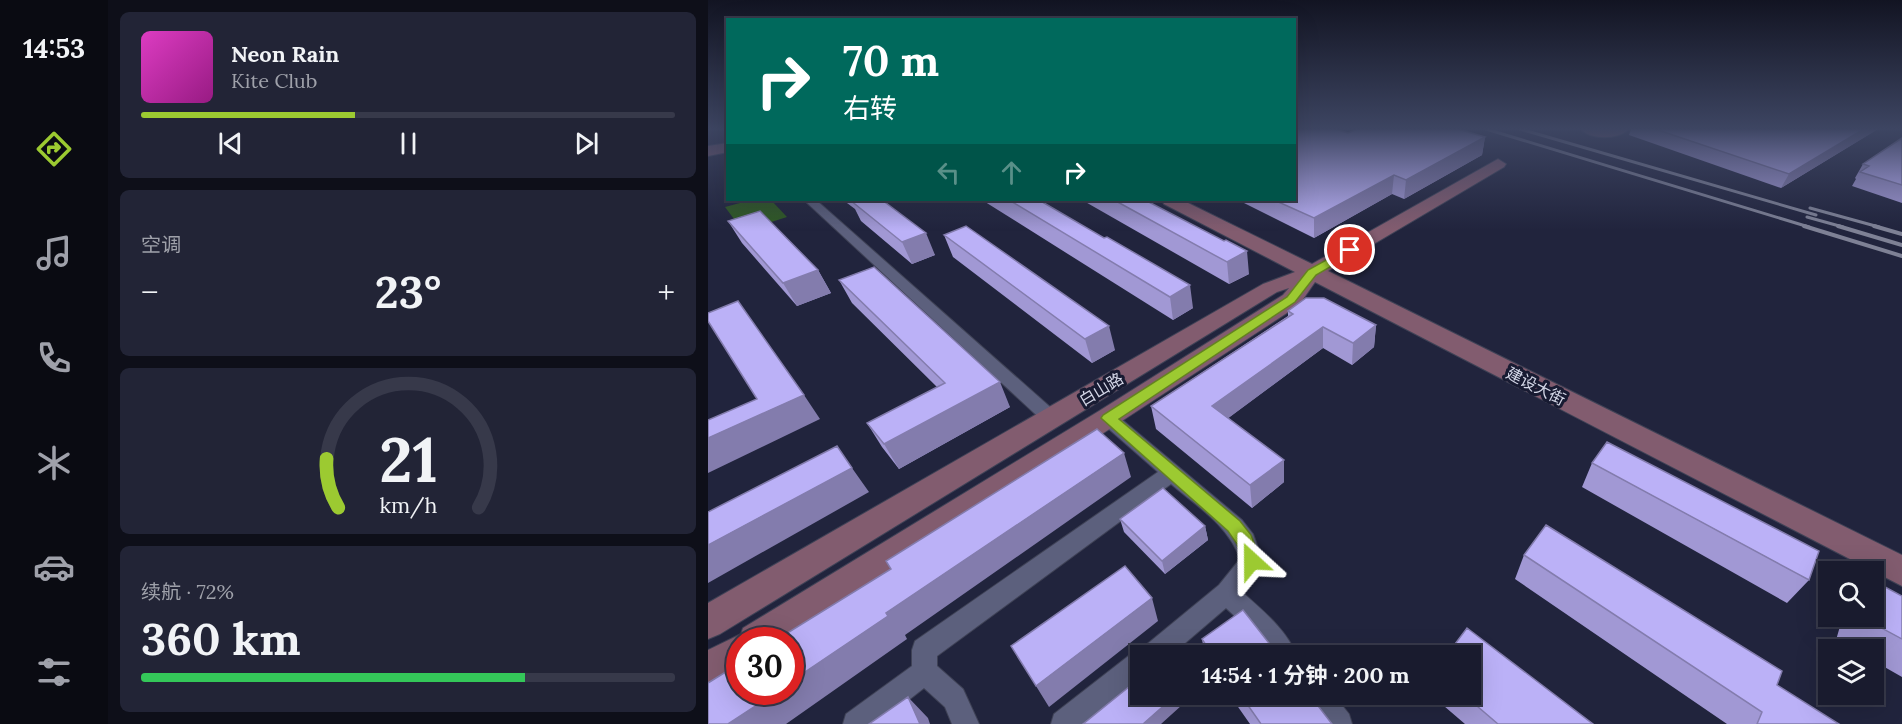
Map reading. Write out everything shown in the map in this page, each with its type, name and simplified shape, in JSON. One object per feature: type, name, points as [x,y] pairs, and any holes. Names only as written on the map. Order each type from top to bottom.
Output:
[{"type":"street","name":"白山路","points":[[708,622],[1270,288],[1312,272],[1498,164]]},
{"type":"street","points":[[811,201],[1052,419]]},
{"type":"street","name":"建设大街","points":[[1172,201],[1902,571]]},
{"type":"street","points":[[777,627],[1291,300],[1312,272]]},
{"type":"street","points":[[1108,418],[1234,526],[1245,541],[1252,561],[1227,593],[1163,645]]},
{"type":"street","points":[[966,724],[954,698],[925,672],[924,650],[1172,473]]},
{"type":"street","points":[[1227,593],[1260,624],[1276,645]]},
{"type":"street","points":[[708,670],[726,659]]},
{"type":"street","points":[[1064,724],[1130,671]]},
{"type":"street","points":[[856,724],[925,672]]},
{"type":"street","points":[[1324,705],[1339,724]]},
{"type":"green space","points":[[747,201],[772,201],[787,217],[743,231],[725,207]]},
{"type":"building","points":[[1296,163],[1438,163],[1406,180],[1394,175],[1314,218],[1276,201],[1296,201]]},
{"type":"building","points":[[1756,163],[1808,163],[1789,174]]},
{"type":"building","points":[[1902,163],[1902,185],[1860,172],[1869,166],[1863,164]]},
{"type":"building","points":[[851,201],[883,201],[926,233],[902,242]]},
{"type":"building","points":[[1011,201],[1041,201],[1190,285],[1170,297]]},
{"type":"building","points":[[1116,201],[1147,201],[1247,251],[1227,262]]},
{"type":"building","points":[[760,211],[818,270],[783,283],[728,221]]},
{"type":"building","points":[[966,226],[1109,326],[1085,339],[944,235]]},
{"type":"building","points":[[874,267],[1000,382],[884,444],[867,423],[945,383],[839,280]]},
{"type":"building","points":[[1306,298],[1324,298],[1376,325],[1353,343],[1323,327],[1212,406],[1284,460],[1250,485],[1151,406],[1293,314],[1288,311]]},
{"type":"building","points":[[738,301],[804,395],[708,438],[708,420],[757,399],[708,321],[708,313]]},
{"type":"building","points":[[1097,429],[1124,453],[886,613],[888,616],[804,673],[804,627],[797,627],[891,569],[886,561]]},
{"type":"building","points":[[1607,442],[1819,551],[1809,580],[1592,463]]},
{"type":"building","points":[[837,446],[852,468],[708,545],[708,512]]},
{"type":"building","points":[[1163,488],[1205,526],[1162,561],[1120,519]]},
{"type":"building","points":[[1546,525],[1782,671],[1777,685],[1839,724],[1757,724],[1762,712],[1524,555]]},
{"type":"building","points":[[1125,566],[1152,598],[1036,686],[1011,646]]},
{"type":"building","points":[[1884,586],[1902,596],[1902,639],[1880,627],[1884,627]]},
{"type":"building","points":[[1243,610],[1270,645],[1206,645],[1202,639]]},
{"type":"building","points":[[1467,628],[1593,724],[1498,724],[1476,705],[1481,705],[1481,645],[1454,645]]},
{"type":"building","points":[[726,672],[726,705],[757,705],[728,724],[708,724],[708,683]]},
{"type":"building","points":[[1130,686],[1130,705],[1165,705],[1143,724],[1083,724]]},
{"type":"building","points":[[908,697],[920,724],[869,724]]},
{"type":"building","points":[[1248,705],[1317,705],[1332,724],[1261,724]]},
{"type":"railway","points":[[1597,163],[1809,227]]},
{"type":"railway","points":[[1636,163],[1816,215]]},
{"type":"railway","points":[[1810,208],[1879,227]]},
{"type":"railway","points":[[1807,217],[1843,227]]},
{"type":"railway","points":[[1804,226],[1902,256]]},
{"type":"railway","points":[[1838,226],[1902,245]]},
{"type":"railway","points":[[1874,226],[1902,234]]},
{"type":"route","points":[[1252,561],[1245,541],[1234,526],[1108,418],[1291,300],[1312,272],[1350,250]]}]
